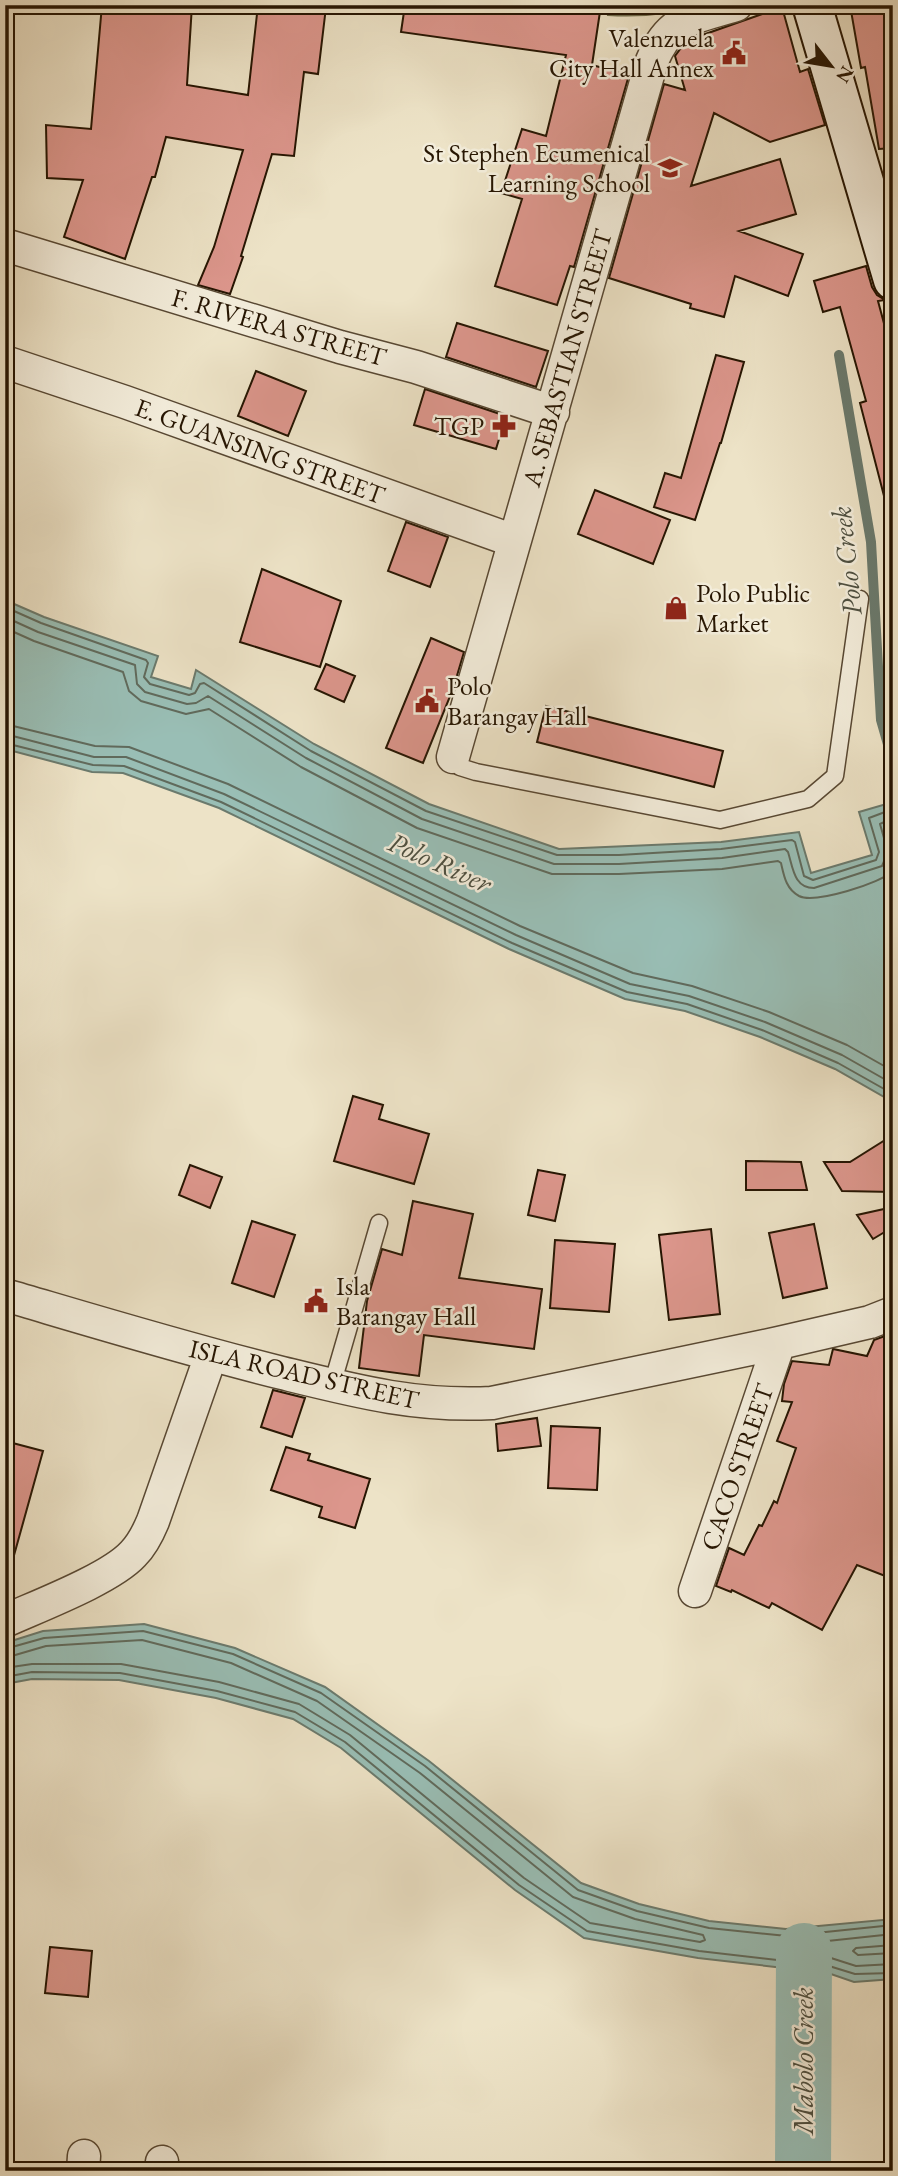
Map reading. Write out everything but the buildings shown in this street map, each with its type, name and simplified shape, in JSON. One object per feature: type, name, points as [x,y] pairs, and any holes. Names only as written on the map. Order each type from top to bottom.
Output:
[{"type":"main road","points":[[812,5],[891,269]]},
{"type":"street","name":"A. SEBASTIAN STREET","points":[[453,757],[657,48],[674,26],[736,5]]},
{"type":"street","name":"F. RIVERA STREET","points":[[5,244],[340,347],[416,367],[553,412]]},
{"type":"street","name":"E. GUANSING STREET","points":[[5,362],[514,541]]},
{"type":"street","name":"ISLA ROAD STREET","points":[[5,1295],[211,1355],[381,1397],[433,1404],[492,1403],[779,1343],[870,1322],[893,1313]]},
{"type":"street","name":"CACO STREET","points":[[695,1591],[779,1343]]},
{"type":"street","points":[[5,1621],[100,1577],[132,1555],[145,1539],[211,1355]]},
{"type":"lane","points":[[453,757],[460,767],[476,772],[720,820],[808,799],[835,776],[860,599]]},
{"type":"lane","points":[[332,1385],[379,1223]]},
{"type":"green space","points":[[609,5],[699,5],[665,13],[631,16],[608,15]]},
{"type":"water","name":"Polo River","points":[[5,600],[44,617],[158,656],[151,677],[191,689],[196,670],[314,744],[429,804],[559,849],[721,842],[799,832],[811,873],[872,855],[859,812],[893,802],[893,1102],[835,1069],[760,1037],[685,1011],[625,999],[509,949],[219,808],[123,773],[92,772],[5,749]]},
{"type":"water","points":[[144,1624],[235,1648],[325,1687],[429,1761],[581,1883],[639,1904],[709,1921],[786,1929],[893,1919],[893,1979],[854,1982],[828,1973],[698,1958],[584,1938],[515,1890],[341,1748],[293,1719],[216,1698],[119,1680],[32,1679],[5,1684],[5,1643],[43,1631]]},
{"type":"waterway","name":"Polo Creek","points":[[839,355],[871,542],[881,720],[893,762]]},
{"type":"waterway","name":"Mabolo Creek","points":[[803,2171],[804,1951]]},
{"type":"place","name":"Valenzuela City Hall Annex","points":[[734,53]]},
{"type":"place","name":"St Stephen Ecumenical Learning School","points":[[670,168]]},
{"type":"place","name":"TGP","points":[[504,426]]},
{"type":"place","name":"Polo Public Market","points":[[676,608]]},
{"type":"place","name":"Polo Barangay Hall","points":[[427,701]]},
{"type":"place","name":"Isla Barangay Hall","points":[[316,1301]]}]
